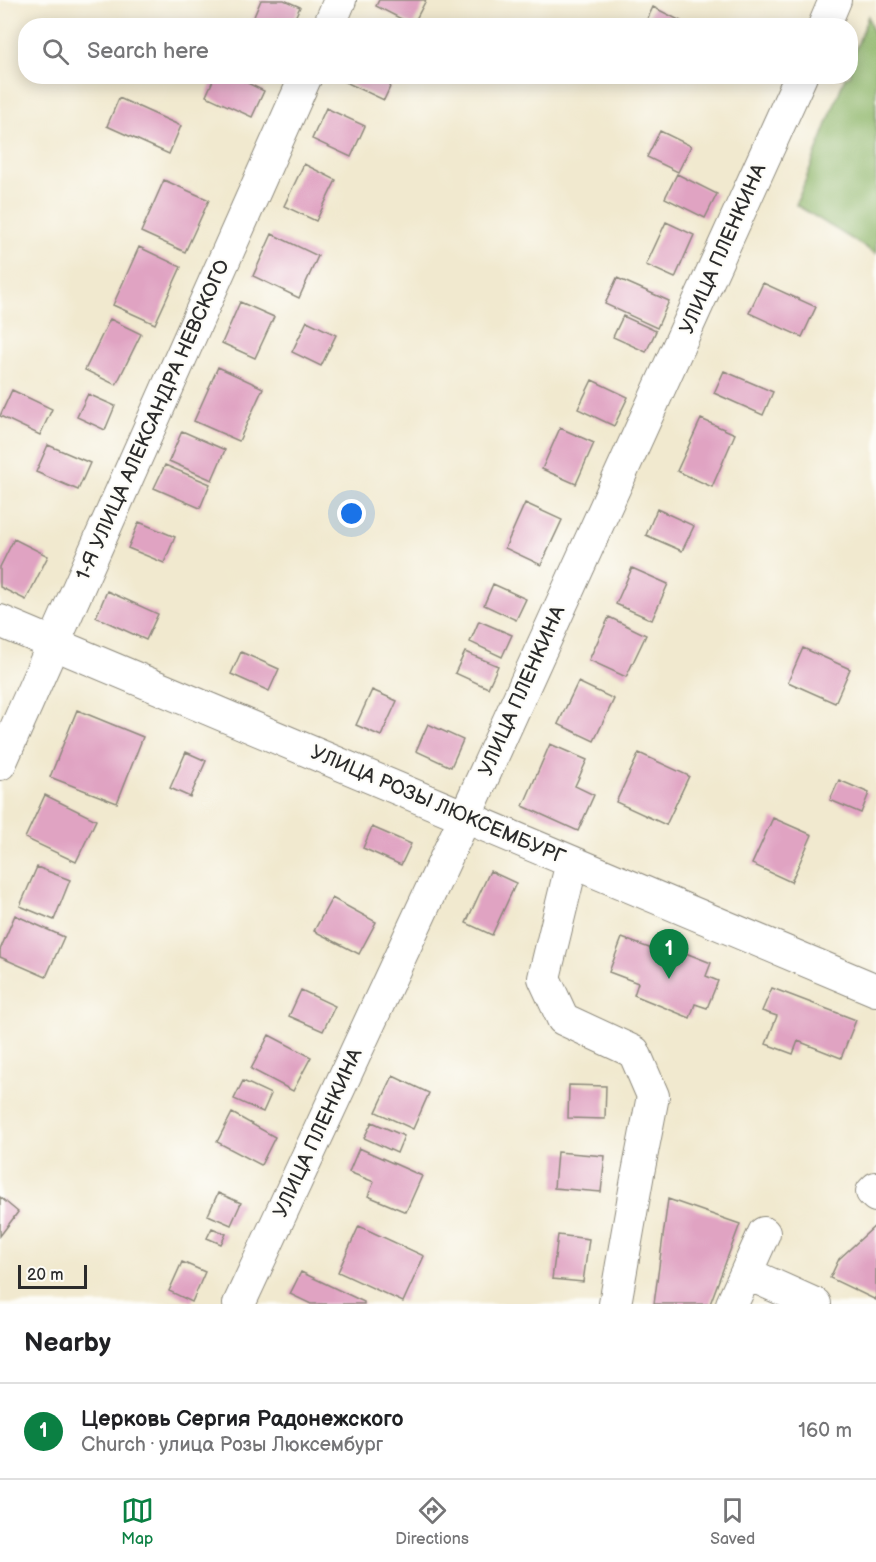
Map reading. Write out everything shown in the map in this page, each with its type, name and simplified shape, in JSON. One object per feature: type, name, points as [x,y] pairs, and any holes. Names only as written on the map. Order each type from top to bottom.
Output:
[{"type":"street","points":[[332,18],[340,0]]},
{"type":"street","points":[[827,18],[835,0]]},
{"type":"street","name":"1-Я УЛИЦА АЛЕКСАНДРА НЕВСКОГО","points":[[0,764],[302,84]]},
{"type":"street","name":"УЛИЦА ПЛЕНКИНА","points":[[239,1304],[465,817],[797,84]]},
{"type":"street","name":"УЛИЦА РОЗЫ ЛЮКСЕМБУРГ","points":[[0,621],[876,990]]},
{"type":"street","points":[[572,862],[544,978],[563,1019],[634,1052],[654,1096],[615,1304]]},
{"type":"street","points":[[876,1188],[872,1192],[876,1196]]},
{"type":"street","points":[[732,1304],[764,1233]]},
{"type":"street","points":[[746,1273],[815,1304]]},
{"type":"green space","points":[[868,16],[876,43],[876,254],[796,205],[842,84],[858,84],[858,43]]},
{"type":"building","points":[[261,0],[284,0],[300,7],[295,18],[253,18]]},
{"type":"building","points":[[379,0],[426,0],[417,18],[399,18],[376,6]]},
{"type":"building","points":[[653,7],[675,18],[648,18]]},
{"type":"building","points":[[211,84],[250,84],[264,91],[252,117],[206,96]]},
{"type":"building","points":[[350,84],[391,84],[384,100]]},
{"type":"building","points":[[119,98],[181,126],[169,154],[107,126]]},
{"type":"building","points":[[326,108],[365,126],[351,157],[312,139]]},
{"type":"building","points":[[660,131],[691,146],[678,172],[647,157]]},
{"type":"building","points":[[304,164],[336,180],[316,221],[284,206]]},
{"type":"building","points":[[677,174],[717,194],[705,218],[665,198]]},
{"type":"building","points":[[164,180],[209,200],[185,252],[141,232]]},
{"type":"building","points":[[666,222],[694,235],[675,278],[646,265]]},
{"type":"building","points":[[272,234],[318,256],[299,298],[253,276]]},
{"type":"building","points":[[139,247],[181,267],[155,324],[113,305]]},
{"type":"building","points":[[617,278],[669,301],[657,328],[605,304]]},
{"type":"building","points":[[763,283],[816,307],[802,337],[749,313]]},
{"type":"building","points":[[240,302],[274,317],[255,358],[222,343]]},
{"type":"building","points":[[623,316],[656,331],[646,352],[613,337]]},
{"type":"building","points":[[110,319],[141,334],[116,385],[85,370]]},
{"type":"building","points":[[307,321],[336,335],[321,366],[292,352]]},
{"type":"building","points":[[218,367],[263,388],[239,441],[194,421]]},
{"type":"building","points":[[724,371],[773,392],[763,415],[714,393]]},
{"type":"building","points":[[592,380],[628,397],[614,426],[578,409]]},
{"type":"building","points":[[12,390],[52,409],[40,435],[0,416]]},
{"type":"building","points":[[88,394],[115,406],[105,430],[77,417]]},
{"type":"building","points":[[701,419],[735,434],[712,487],[677,471]]},
{"type":"building","points":[[560,428],[594,443],[576,484],[542,469]]},
{"type":"building","points":[[182,431],[225,450],[212,480],[169,461]]},
{"type":"building","points":[[48,445],[90,463],[78,490],[36,472]]},
{"type":"building","points":[[165,465],[210,484],[200,508],[154,488]]},
{"type":"building","points":[[525,503],[562,520],[541,565],[505,548]]},
{"type":"building","points":[[657,509],[694,526],[682,551],[646,535]]},
{"type":"building","points":[[139,522],[175,537],[164,563],[128,548]]},
{"type":"building","points":[[14,539],[48,556],[26,600],[0,587],[0,567]]},
{"type":"building","points":[[632,568],[668,584],[652,620],[616,604]]},
{"type":"building","points":[[493,584],[526,599],[516,620],[484,605]]},
{"type":"building","points":[[107,591],[158,614],[146,640],[96,617]]},
{"type":"building","points":[[609,617],[646,635],[626,677],[589,660]]},
{"type":"building","points":[[479,621],[512,635],[502,657],[470,642]]},
{"type":"building","points":[[803,648],[850,669],[835,703],[788,682]]},
{"type":"building","points":[[241,652],[279,669],[269,691],[231,674]]},
{"type":"building","points":[[465,652],[498,666],[488,688],[455,673]]},
{"type":"building","points":[[578,682],[614,699],[594,741],[558,724]]},
{"type":"building","points":[[372,690],[397,701],[381,736],[356,725]]},
{"type":"building","points":[[77,710],[143,737],[117,803],[50,777]]},
{"type":"building","points":[[428,724],[463,740],[451,767],[416,751]]},
{"type":"building","points":[[550,744],[587,760],[575,786],[594,795],[578,831],[523,806]]},
{"type":"building","points":[[186,752],[206,761],[190,797],[170,788]]},
{"type":"building","points":[[639,753],[689,776],[666,825],[616,802]]},
{"type":"building","points":[[839,780],[869,793],[861,813],[830,800]]},
{"type":"building","points":[[45,795],[96,820],[76,862],[25,838]]},
{"type":"building","points":[[773,818],[812,835],[791,882],[752,864]]},
{"type":"building","points":[[372,827],[411,844],[401,865],[363,848]]},
{"type":"building","points":[[37,867],[70,880],[54,920],[20,906]]},
{"type":"building","points":[[490,871],[516,883],[492,935],[466,923]]},
{"type":"building","points":[[332,898],[376,922],[359,954],[314,931]]},
{"type":"building","points":[[15,915],[64,937],[46,977],[0,957],[0,950]]},
{"type":"building","points":[[622,938],[652,949],[655,941],[711,963],[706,976],[718,981],[707,1008],[695,1004],[690,1018],[634,995],[638,983],[609,972]]},
{"type":"building","points":[[772,988],[856,1020],[841,1058],[798,1041],[793,1054],[766,1044],[777,1016],[762,1011]]},
{"type":"building","points":[[301,990],[335,1006],[323,1031],[289,1016]]},
{"type":"building","points":[[269,1035],[311,1057],[293,1091],[251,1069]]},
{"type":"building","points":[[393,1076],[429,1093],[413,1129],[376,1112]]},
{"type":"building","points":[[243,1081],[271,1094],[263,1112],[234,1099]]},
{"type":"building","points":[[569,1085],[606,1086],[605,1119],[568,1118]]},
{"type":"building","points":[[232,1113],[275,1137],[261,1165],[217,1142]]},
{"type":"building","points":[[372,1122],[404,1136],[397,1153],[364,1138]]},
{"type":"building","points":[[359,1148],[422,1176],[406,1212],[368,1196],[374,1182],[349,1172]]},
{"type":"building","points":[[557,1152],[605,1156],[601,1192],[554,1188]]},
{"type":"building","points":[[218,1193],[241,1203],[231,1225],[208,1215]]},
{"type":"building","points":[[0,1197],[18,1212],[0,1236]]},
{"type":"building","points":[[668,1199],[740,1224],[710,1304],[654,1304]]},
{"type":"building","points":[[876,1225],[876,1300],[830,1278],[839,1259]]},
{"type":"building","points":[[359,1226],[424,1256],[403,1302],[338,1272]]},
{"type":"building","points":[[212,1228],[226,1234],[221,1244],[207,1238]]},
{"type":"building","points":[[558,1235],[589,1239],[583,1282],[552,1279]]},
{"type":"building","points":[[182,1262],[205,1272],[192,1302],[169,1291]]},
{"type":"building","points":[[301,1272],[364,1304],[311,1304],[290,1294]]},
{"type":"place","name":"Церковь Сергия Радонежского","points":[[669,979]]}]
